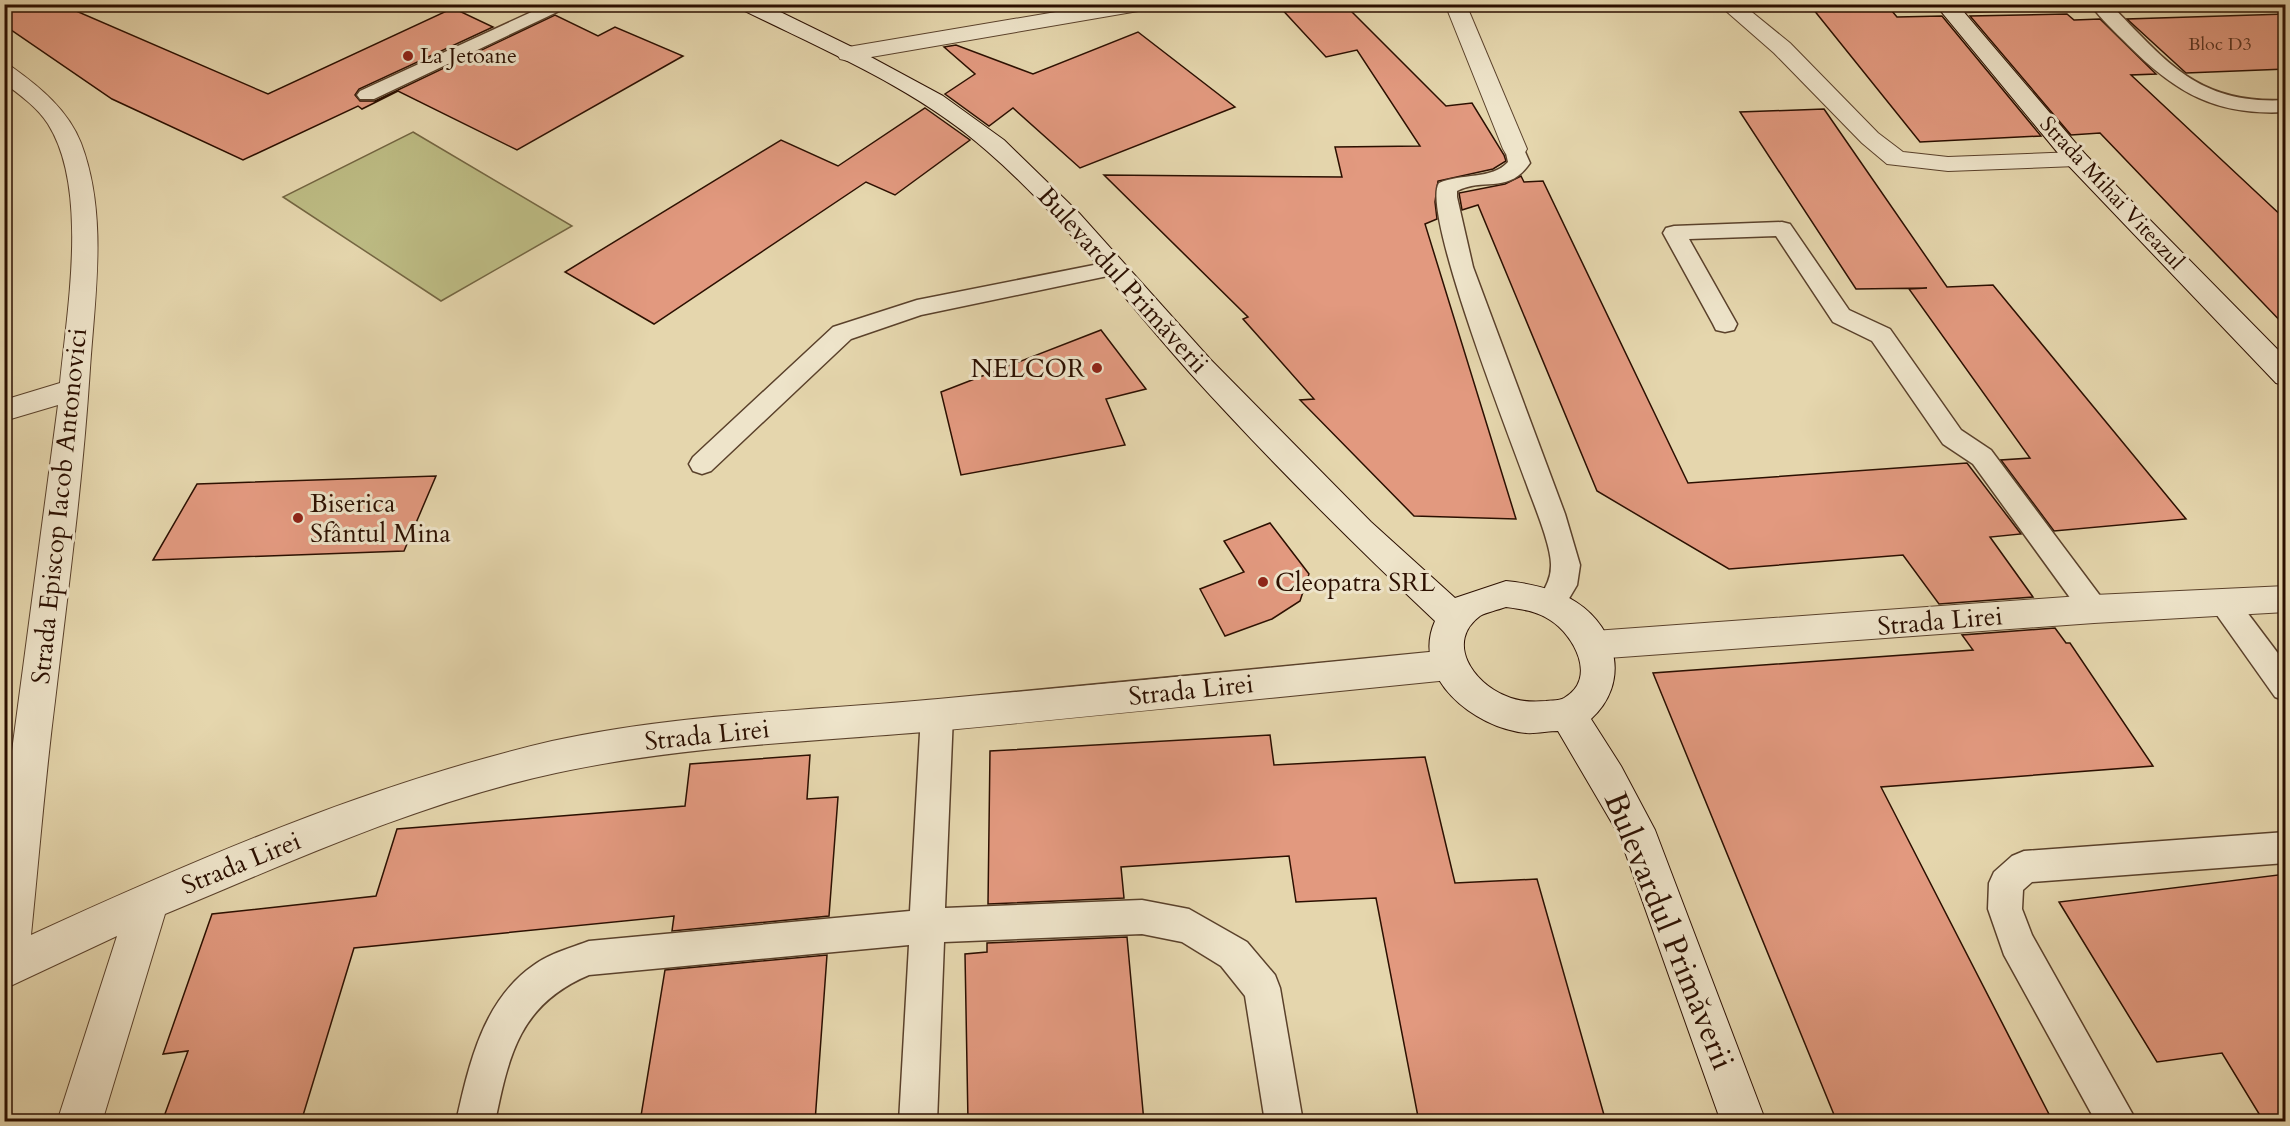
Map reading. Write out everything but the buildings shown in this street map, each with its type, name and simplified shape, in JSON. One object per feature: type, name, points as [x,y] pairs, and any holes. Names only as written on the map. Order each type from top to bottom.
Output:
[{"type":"street","points":[[848,54],[1144,4]]},
{"type":"street","points":[[1455,4],[1515,149]]},
{"type":"street","points":[[1728,4],[1782,48],[1870,138],[1896,159],[1948,164],[2076,159]]},
{"type":"street","points":[[1946,6],[2029,4]]},
{"type":"street","name":"Strada Mihai Viteazul","points":[[1946,6],[2076,159],[2286,376]]},
{"type":"street","name":"Bulevardul Primăverii","points":[[759,8],[935,101],[995,145],[1070,218],[1201,367],[1360,531],[1454,618]]},
{"type":"street","name":"Strada Episcop Iacob Antonovici","points":[[4,72],[33,93],[55,115],[69,143],[77,174],[86,231],[63,517],[36,702],[6,968]]},
{"type":"street","points":[[4,411],[75,388]]},
{"type":"street","points":[[1496,596],[1529,597],[1551,604],[1576,622],[1594,645],[1599,662],[1596,685],[1582,705],[1567,713],[1545,719],[1522,718],[1498,711],[1476,700],[1460,684],[1449,665],[1445,649],[1447,632],[1454,618],[1467,605],[1496,596]]},
{"type":"street","name":"Strada Lirei","points":[[1594,645],[2094,609],[2286,599]]},
{"type":"street","name":"Strada Lirei","points":[[6,968],[149,901],[315,833],[444,787],[555,758],[675,736],[937,715],[1449,665]]},
{"type":"street","name":"Bulevardul Primăverii","points":[[1567,713],[1608,778],[1636,830],[1744,1122]]},
{"type":"street","points":[[79,1122],[149,901]]},
{"type":"lane","points":[[368,95],[565,4]]},
{"type":"lane","points":[[2099,4],[2163,66],[2201,93],[2235,105],[2286,106]]},
{"type":"lane","points":[[1515,149],[1519,163],[1512,173],[1497,179],[1456,182],[1446,188],[1446,197],[1461,267],[1551,514],[1566,565],[1563,585],[1551,604]]},
{"type":"lane","points":[[1725,324],[1674,233],[1782,229],[1840,316],[1881,335],[1952,436],[1982,457],[2094,609]]},
{"type":"lane","points":[[702,464],[842,333],[917,308],[1114,268]]},
{"type":"lane","points":[[2224,603],[2286,688]]},
{"type":"lane","points":[[918,1122],[937,715]]},
{"type":"lane","points":[[2118,1122],[2017,943],[2005,909],[2006,883],[2024,867],[2286,847]]},
{"type":"lane","points":[[475,1122],[490,1053],[513,1008],[547,977],[589,958],[927,926],[1142,917],[1189,926],[1234,954],[1262,988],[1284,1122]]},
{"type":"shaded area","points":[[413,132],[572,226],[441,301],[283,197]]},
{"type":"place","name":"La Jetoane","points":[[408,56]]},
{"type":"place","name":"NELCOR","points":[[1097,368]]},
{"type":"place","name":"Biserica Sfântul Mina","points":[[298,518]]},
{"type":"place","name":"Cleopatra SRL","points":[[1263,582]]}]
